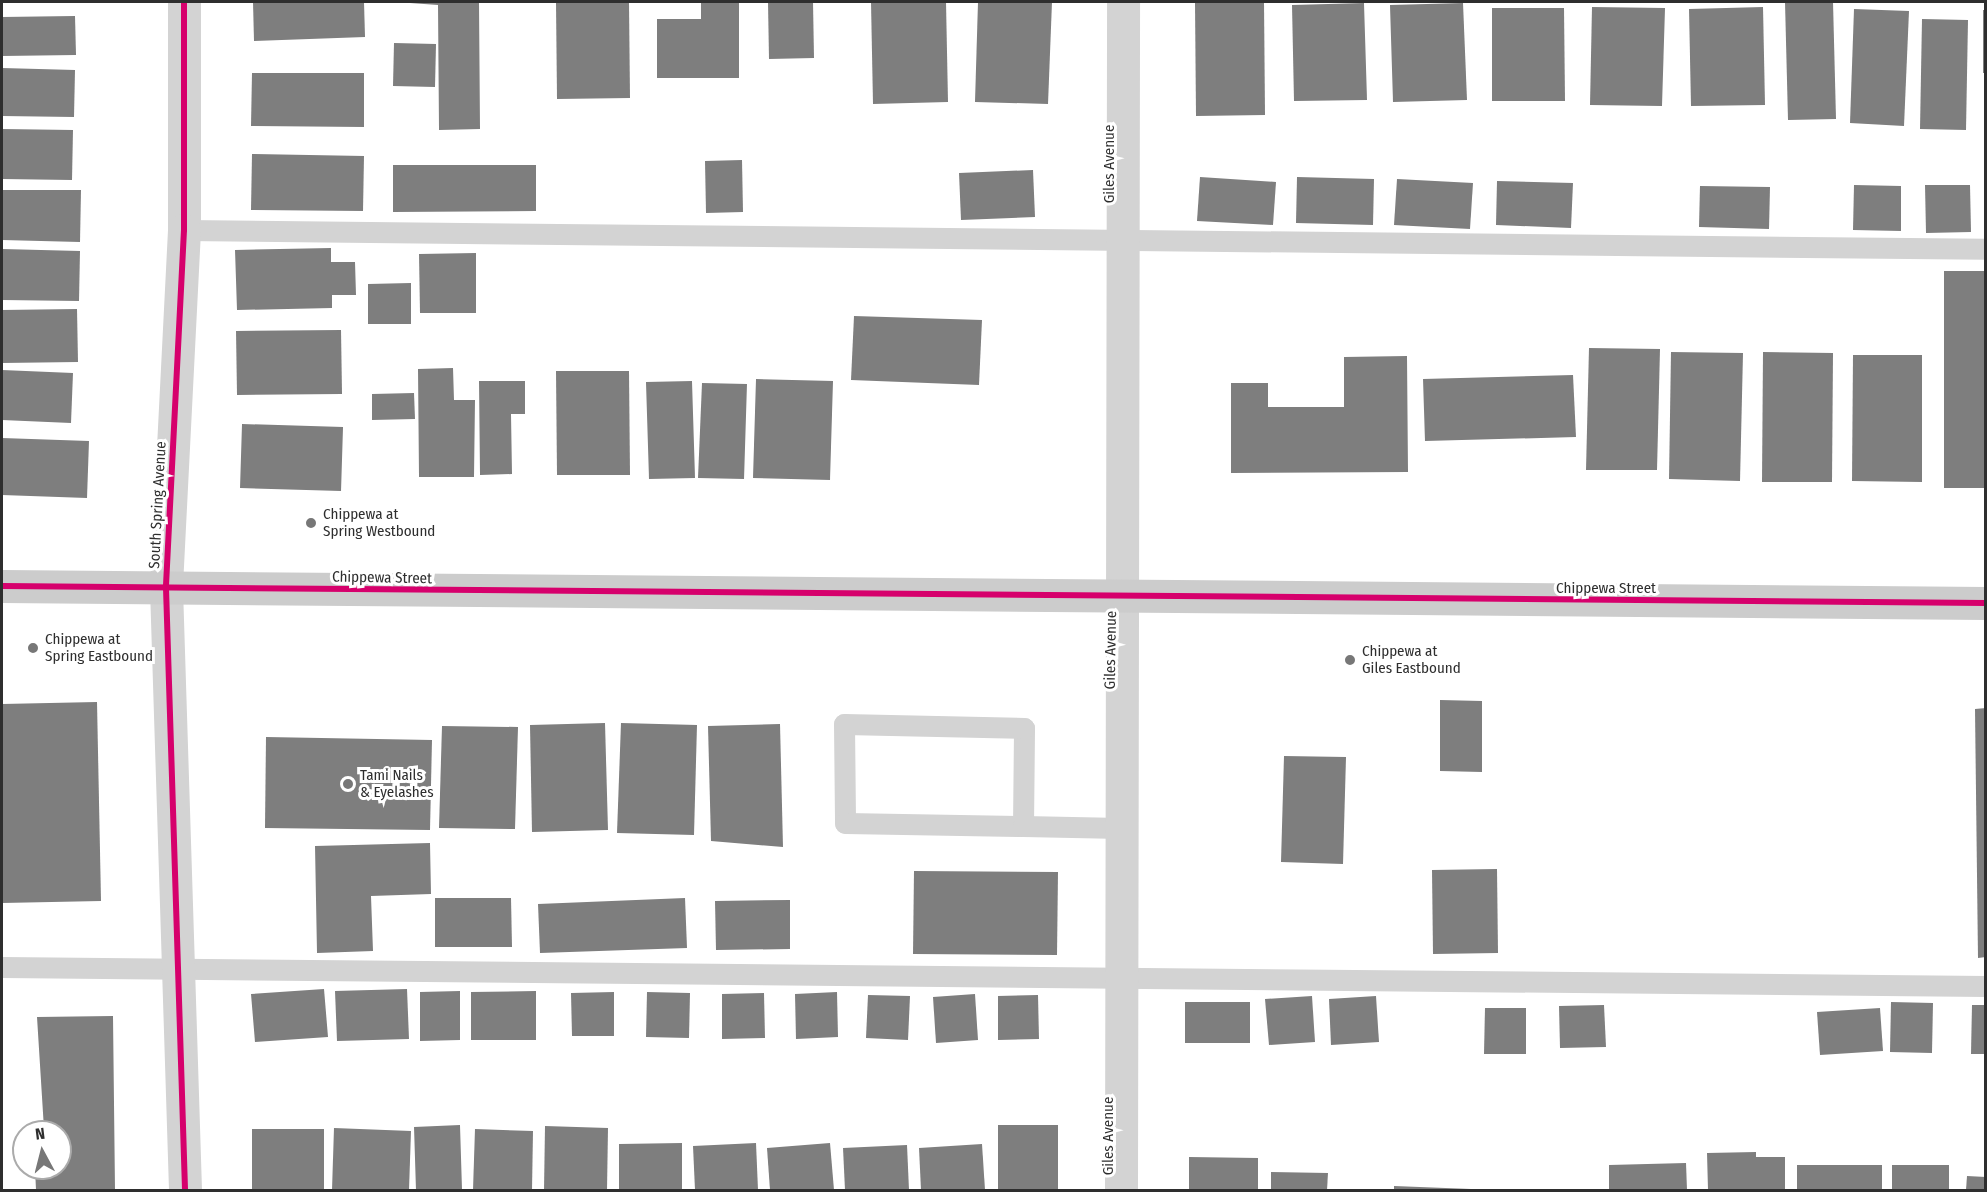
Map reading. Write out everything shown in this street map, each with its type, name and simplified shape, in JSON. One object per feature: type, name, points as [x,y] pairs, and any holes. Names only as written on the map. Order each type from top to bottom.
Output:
[{"type":"main road","name":"Chippewa Street","points":[[2,586],[1124,599],[1986,603]]},
{"type":"street","name":"South Spring Avenue","points":[[184,2],[184,230],[166,588],[181,969],[185,1191]]},
{"type":"street","name":"Giles Avenue","points":[[1121,1191],[1121,828],[1124,599],[1123,2]]},
{"type":"lane","points":[[184,230],[1122,243],[1986,249]]},
{"type":"lane","points":[[1023,826],[1024,728],[844,724],[845,823],[1121,828]]},
{"type":"lane","points":[[2,967],[1122,974],[1986,986]]},
{"type":"building","points":[[253,2],[364,2],[365,37],[254,41]]},
{"type":"building","points":[[396,2],[479,2],[480,129],[439,130],[438,5]]},
{"type":"building","points":[[556,2],[629,2],[630,98],[557,99]]},
{"type":"building","points":[[701,2],[739,2],[739,78],[657,78],[657,19],[701,19]]},
{"type":"building","points":[[768,2],[813,2],[814,58],[769,59]]},
{"type":"building","points":[[871,2],[946,2],[948,102],[873,104]]},
{"type":"building","points":[[978,2],[1052,2],[1048,104],[975,102]]},
{"type":"building","points":[[1264,2],[1265,115],[1196,116],[1195,3]]},
{"type":"building","points":[[1785,2],[1833,2],[1836,119],[1788,120]]},
{"type":"building","points":[[1364,3],[1367,100],[1294,101],[1292,5]]},
{"type":"building","points":[[1463,3],[1467,100],[1393,102],[1390,5]]},
{"type":"building","points":[[1592,7],[1665,8],[1662,106],[1590,105]]},
{"type":"building","points":[[1763,7],[1765,105],[1691,106],[1689,9]]},
{"type":"building","points":[[1492,8],[1564,8],[1565,101],[1492,101]]},
{"type":"building","points":[[1854,9],[1909,11],[1904,126],[1850,123]]},
{"type":"building","points":[[1983,10],[1986,10],[1986,73],[1983,73]]},
{"type":"building","points":[[75,16],[76,55],[2,56],[2,17]]},
{"type":"building","points":[[1922,19],[1968,20],[1966,130],[1920,129]]},
{"type":"building","points":[[394,43],[436,44],[435,87],[393,86]]},
{"type":"building","points":[[2,68],[75,70],[74,117],[2,116]]},
{"type":"building","points":[[252,73],[364,73],[364,127],[251,126]]},
{"type":"building","points":[[2,129],[73,130],[72,180],[2,179]]},
{"type":"building","points":[[252,154],[364,156],[363,211],[251,210]]},
{"type":"building","points":[[742,160],[743,212],[706,213],[705,161]]},
{"type":"building","points":[[393,165],[536,165],[536,211],[393,212]]},
{"type":"building","points":[[1033,170],[1035,217],[961,220],[959,173]]},
{"type":"building","points":[[1200,177],[1276,182],[1273,225],[1197,221]]},
{"type":"building","points":[[1297,177],[1374,179],[1373,225],[1296,223]]},
{"type":"building","points":[[1397,179],[1473,183],[1470,229],[1394,225]]},
{"type":"building","points":[[1497,181],[1573,183],[1571,228],[1496,225]]},
{"type":"building","points":[[1854,185],[1901,186],[1901,231],[1853,230]]},
{"type":"building","points":[[1925,185],[1970,185],[1971,232],[1926,233]]},
{"type":"building","points":[[1700,186],[1770,187],[1769,229],[1699,227]]},
{"type":"building","points":[[2,190],[81,190],[80,242],[2,240]]},
{"type":"building","points":[[331,248],[331,262],[355,262],[356,295],[332,295],[332,308],[237,310],[235,250]]},
{"type":"building","points":[[2,249],[80,251],[79,301],[2,300]]},
{"type":"building","points":[[476,253],[476,313],[420,313],[419,254]]},
{"type":"building","points":[[1944,271],[1986,271],[1986,488],[1944,488]]},
{"type":"building","points":[[411,283],[411,324],[368,324],[368,284]]},
{"type":"building","points":[[77,309],[78,362],[2,363],[2,310]]},
{"type":"building","points":[[854,316],[982,320],[979,385],[851,380]]},
{"type":"building","points":[[341,330],[342,394],[237,395],[236,331]]},
{"type":"building","points":[[1589,348],[1660,349],[1657,470],[1586,470]]},
{"type":"building","points":[[1671,352],[1743,353],[1740,481],[1669,479]]},
{"type":"building","points":[[1763,352],[1833,353],[1832,482],[1762,482]]},
{"type":"building","points":[[1853,355],[1922,355],[1922,482],[1852,481]]},
{"type":"building","points":[[1407,356],[1408,472],[1231,473],[1231,383],[1268,383],[1268,407],[1344,407],[1344,357]]},
{"type":"building","points":[[453,368],[454,400],[475,400],[474,477],[419,477],[418,369]]},
{"type":"building","points":[[2,370],[73,373],[71,423],[2,420]]},
{"type":"building","points":[[556,371],[629,371],[630,475],[557,475]]},
{"type":"building","points":[[1573,375],[1576,437],[1425,441],[1423,379]]},
{"type":"building","points":[[756,379],[833,381],[830,480],[753,478]]},
{"type":"building","points":[[479,381],[525,381],[525,414],[511,414],[512,474],[480,475]]},
{"type":"building","points":[[692,381],[695,478],[649,479],[646,382]]},
{"type":"building","points":[[702,383],[747,384],[744,479],[698,478]]},
{"type":"building","points":[[414,393],[415,419],[372,420],[372,394]]},
{"type":"building","points":[[242,424],[343,427],[341,491],[240,488]]},
{"type":"building","points":[[2,438],[89,441],[87,498],[2,495]]},
{"type":"building","points":[[1440,700],[1482,701],[1482,772],[1440,771]]},
{"type":"building","points":[[97,702],[101,901],[2,903],[2,704]]},
{"type":"building","points":[[1986,708],[1986,957],[1978,958],[1975,709]]},
{"type":"building","points":[[605,723],[608,830],[532,832],[530,725]]},
{"type":"building","points":[[621,723],[697,725],[694,835],[617,833]]},
{"type":"building","points":[[780,724],[783,847],[711,841],[708,726]]},
{"type":"building","points":[[442,726],[518,727],[515,829],[439,828]]},
{"type":"building","name":"Tami Nails & Eyelashes","points":[[266,737],[432,740],[430,830],[265,828]]},
{"type":"building","points":[[1284,756],[1346,757],[1343,864],[1281,862]]},
{"type":"building","points":[[430,843],[431,894],[371,896],[373,951],[317,953],[315,846]]},
{"type":"building","points":[[1497,869],[1498,953],[1433,954],[1432,870]]},
{"type":"building","points":[[914,871],[1058,872],[1057,955],[913,954]]},
{"type":"building","points":[[435,898],[511,898],[512,947],[435,947]]},
{"type":"building","points":[[685,898],[687,948],[540,953],[538,904]]},
{"type":"building","points":[[790,900],[790,949],[716,950],[715,901]]},
{"type":"building","points":[[324,989],[328,1037],[255,1042],[251,994]]},
{"type":"building","points":[[407,989],[409,1039],[337,1041],[335,991]]},
{"type":"building","points":[[460,991],[460,1040],[420,1041],[420,992]]},
{"type":"building","points":[[536,991],[536,1040],[471,1040],[471,992]]},
{"type":"building","points":[[614,992],[614,1036],[572,1036],[571,993]]},
{"type":"building","points":[[647,992],[690,993],[689,1038],[646,1037]]},
{"type":"building","points":[[837,992],[838,1037],[796,1039],[795,994]]},
{"type":"building","points":[[764,993],[765,1038],[722,1039],[722,994]]},
{"type":"building","points":[[975,994],[978,1040],[936,1043],[933,997]]},
{"type":"building","points":[[868,995],[910,996],[908,1040],[866,1038]]},
{"type":"building","points":[[1038,995],[1039,1039],[998,1040],[998,996]]},
{"type":"building","points":[[1312,996],[1315,1042],[1269,1045],[1265,999]]},
{"type":"building","points":[[1376,996],[1379,1042],[1331,1045],[1329,999]]},
{"type":"building","points":[[1185,1002],[1250,1002],[1250,1043],[1185,1043]]},
{"type":"building","points":[[1891,1002],[1933,1003],[1932,1053],[1890,1052]]},
{"type":"building","points":[[1604,1005],[1606,1047],[1560,1048],[1559,1006]]},
{"type":"building","points":[[1972,1005],[1986,1005],[1986,1054],[1971,1054]]},
{"type":"building","points":[[1485,1008],[1526,1008],[1526,1054],[1484,1054]]},
{"type":"building","points":[[1880,1008],[1883,1051],[1820,1055],[1817,1012]]},
{"type":"building","points":[[113,1016],[115,1190],[36,1190],[36,1180],[72,1180],[72,1120],[43,1120],[37,1017]]},
{"type":"building","points":[[460,1125],[462,1190],[416,1190],[414,1127]]},
{"type":"building","points":[[998,1125],[1058,1125],[1058,1190],[998,1190]]},
{"type":"building","points":[[545,1126],[608,1128],[607,1190],[544,1190]]},
{"type":"building","points":[[334,1128],[411,1131],[409,1190],[332,1190]]},
{"type":"building","points":[[252,1129],[324,1129],[324,1190],[252,1190]]},
{"type":"building","points":[[475,1129],[533,1131],[532,1190],[473,1190]]},
{"type":"building","points":[[682,1143],[682,1190],[619,1190],[619,1144]]},
{"type":"building","points":[[756,1143],[758,1190],[695,1190],[693,1146]]},
{"type":"building","points":[[830,1143],[834,1190],[770,1190],[767,1148]]},
{"type":"building","points":[[982,1144],[985,1190],[921,1190],[919,1148]]},
{"type":"building","points":[[907,1145],[909,1190],[845,1190],[843,1148]]},
{"type":"building","points":[[1756,1152],[1756,1157],[1785,1157],[1785,1190],[1708,1190],[1707,1153]]},
{"type":"building","points":[[1189,1157],[1258,1158],[1258,1190],[1189,1190]]},
{"type":"building","points":[[1686,1163],[1687,1190],[1609,1190],[1609,1165]]},
{"type":"building","points":[[1797,1165],[1882,1165],[1882,1190],[1797,1190]]},
{"type":"building","points":[[1892,1165],[1949,1165],[1949,1190],[1892,1190]]},
{"type":"building","points":[[1271,1172],[1328,1173],[1327,1190],[1271,1190]]},
{"type":"building","points":[[1967,1176],[1986,1177],[1986,1190],[1966,1190]]},
{"type":"building","points":[[1394,1186],[1471,1189],[1471,1190],[1394,1190]]},
{"type":"cycle path","points":[[184,2],[184,230],[166,588],[185,1190]]},
{"type":"cycle path","points":[[2,586],[1986,603]]},
{"type":"place","name":"Chippewa at Spring Westbound","points":[[311,523]]},
{"type":"place","name":"Chippewa at Spring Eastbound","points":[[33,648]]},
{"type":"place","name":"Chippewa at Giles Eastbound","points":[[1350,660]]},
{"type":"place","name":"Tami Nails & Eyelashes","points":[[348,784]]}]
